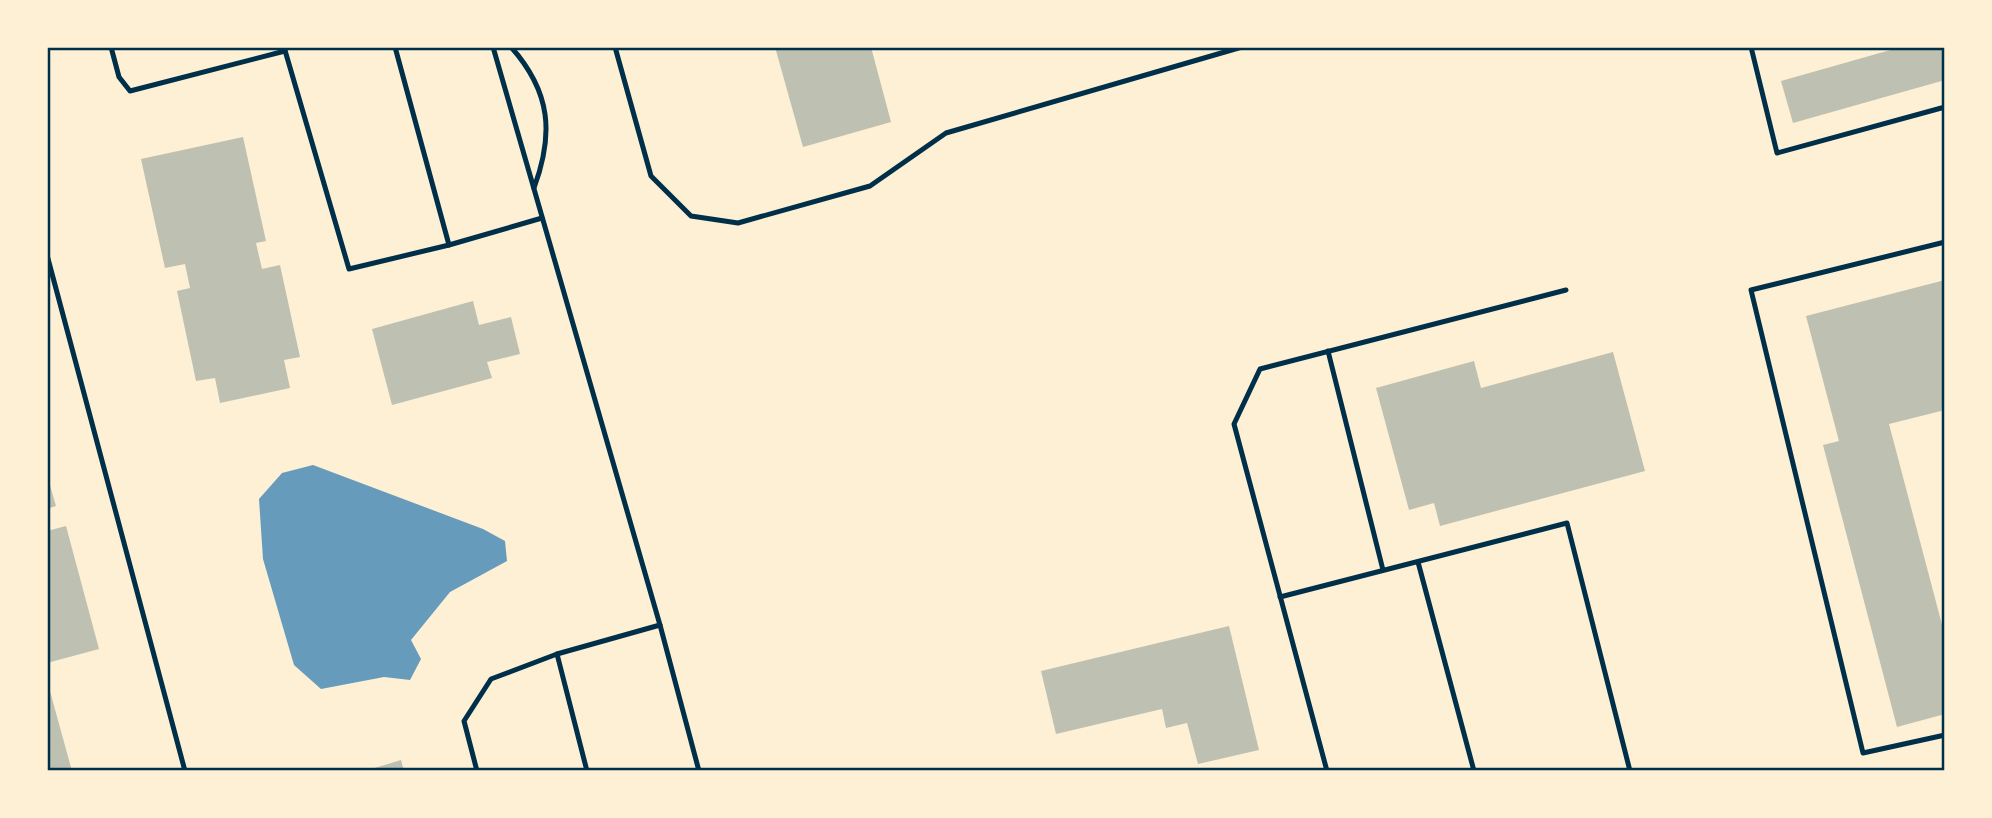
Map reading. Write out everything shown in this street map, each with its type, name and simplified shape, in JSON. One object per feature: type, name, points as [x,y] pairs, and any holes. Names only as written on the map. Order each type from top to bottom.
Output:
[{"type":"lane","points":[[111,47],[119,77],[130,91],[284,49],[349,269],[450,245],[542,218]]},
{"type":"lane","points":[[396,47],[450,245]]},
{"type":"lane","points":[[493,47],[660,625],[699,771]]},
{"type":"lane","points":[[511,47],[524,62],[541,92],[548,129],[546,156],[534,188]]},
{"type":"lane","points":[[615,47],[651,176],[691,216],[738,223],[870,186],[946,133],[1242,47]]},
{"type":"lane","points":[[1751,47],[1777,153],[1945,107]]},
{"type":"lane","points":[[1945,242],[1751,290],[1863,753],[1945,735]]},
{"type":"lane","points":[[47,255],[185,771]]},
{"type":"lane","points":[[1327,771],[1234,424],[1260,369],[1566,289]]},
{"type":"lane","points":[[1328,351],[1383,570]]},
{"type":"lane","points":[[1280,597],[1567,523],[1630,771]]},
{"type":"lane","points":[[1418,562],[1474,771]]},
{"type":"lane","points":[[477,771],[464,721],[491,679],[557,654],[660,625]]},
{"type":"lane","points":[[557,654],[587,771]]},
{"type":"water","points":[[313,465],[483,529],[505,541],[507,561],[450,592],[411,640],[421,659],[410,680],[384,677],[321,689],[294,665],[263,559],[259,499],[282,473]]},
{"type":"building","points":[[775,47],[871,47],[891,122],[803,147]]},
{"type":"building","points":[[1901,47],[1945,47],[1945,80],[1793,123],[1781,81]]},
{"type":"building","points":[[243,137],[266,241],[256,243],[262,269],[280,265],[300,357],[284,360],[290,388],[220,403],[215,378],[196,381],[177,291],[190,288],[185,264],[165,268],[141,159]]},
{"type":"building","points":[[1945,280],[1945,410],[1889,424],[1945,636],[1945,714],[1897,727],[1823,445],[1839,441],[1806,316]]},
{"type":"building","points":[[473,301],[479,325],[511,317],[520,354],[487,362],[492,378],[392,405],[372,329]]},
{"type":"building","points":[[1613,352],[1645,471],[1440,526],[1434,503],[1409,510],[1376,388],[1474,361],[1481,388]]},
{"type":"building","points":[[47,475],[56,506],[47,509]]},
{"type":"building","points":[[66,526],[99,649],[47,663],[47,531]]},
{"type":"building","points":[[1229,626],[1259,750],[1198,764],[1187,723],[1166,728],[1162,709],[1056,734],[1041,671]]},
{"type":"building","points":[[48,684],[72,771],[47,771]]},
{"type":"building","points":[[401,760],[404,771],[368,771],[368,770]]}]
